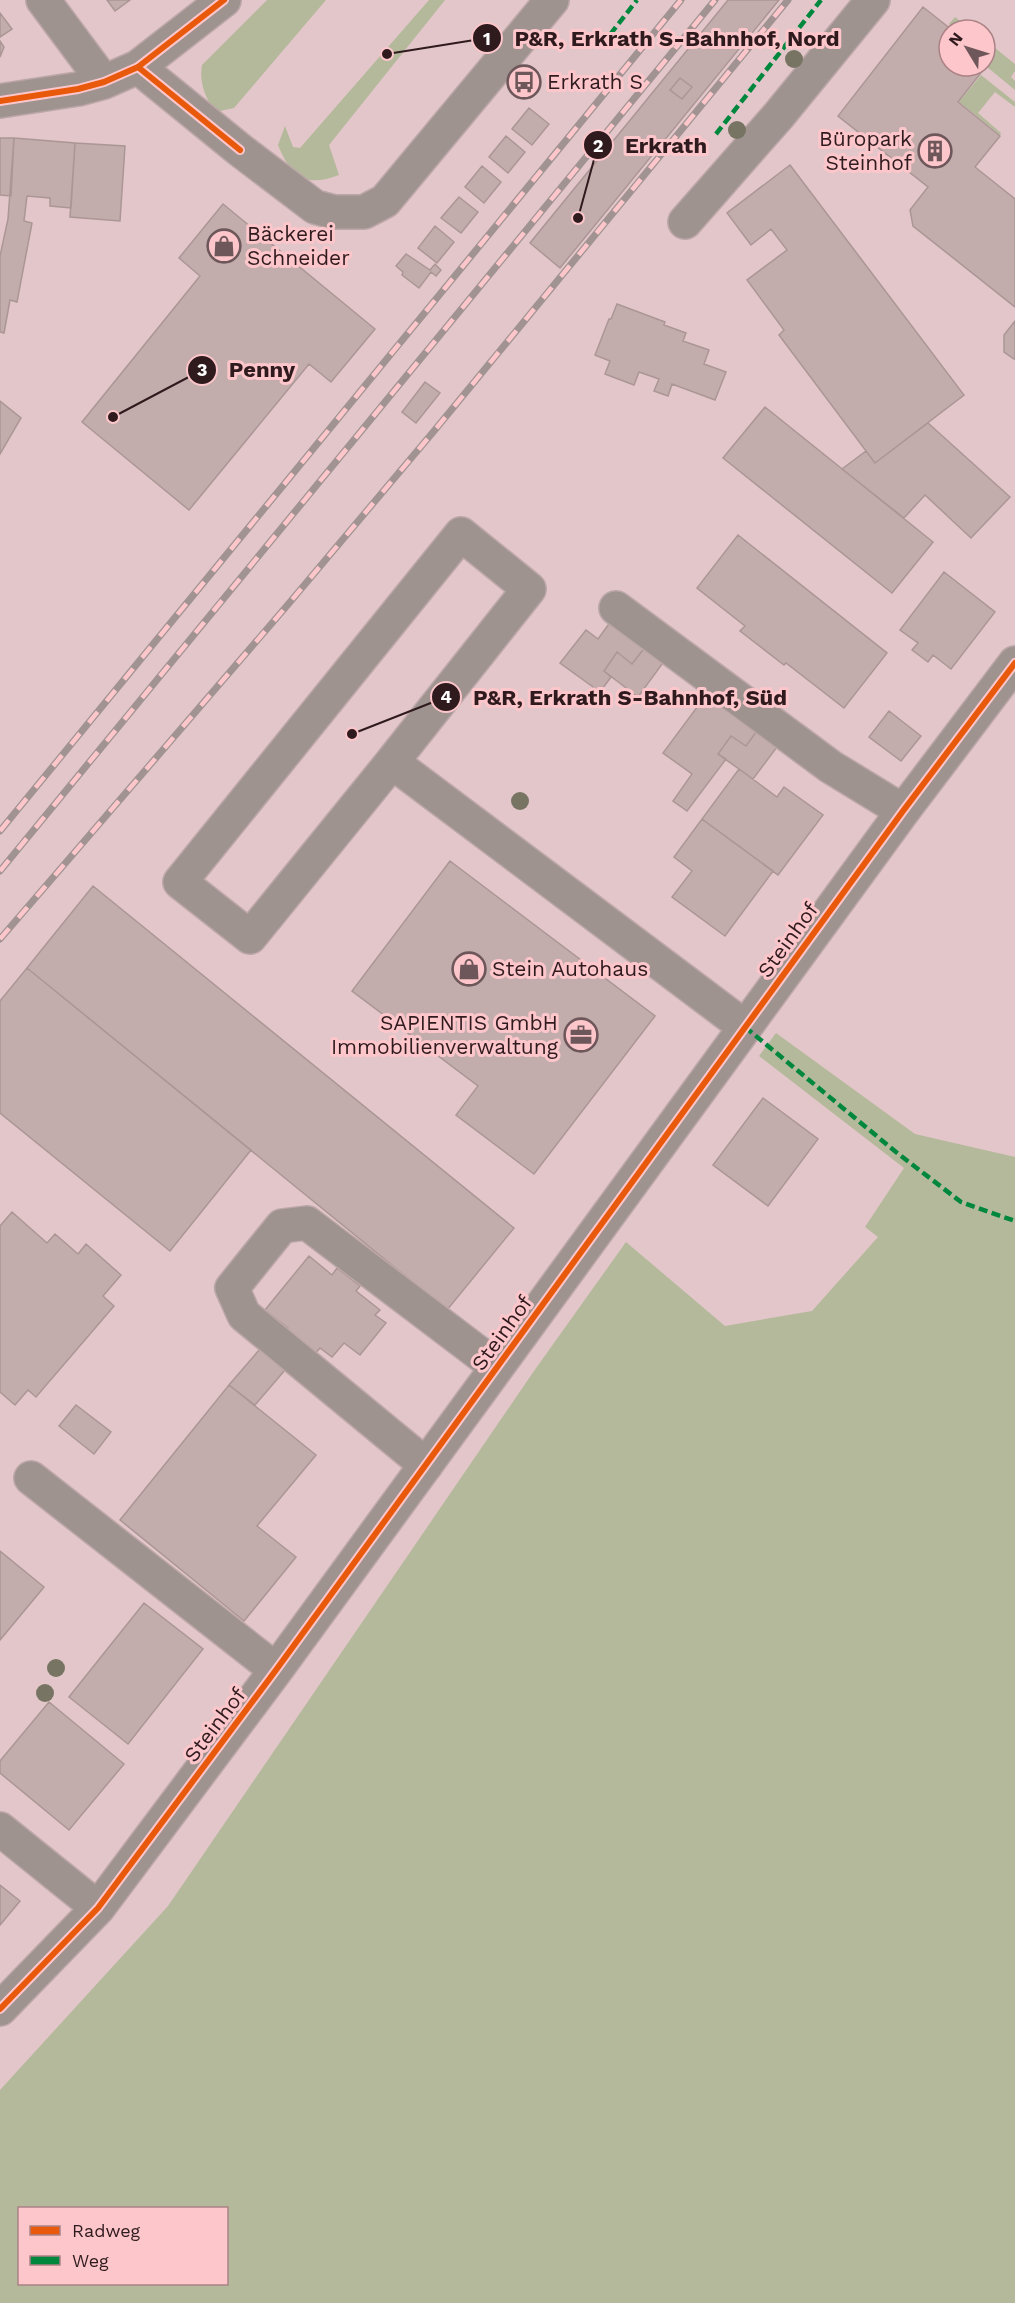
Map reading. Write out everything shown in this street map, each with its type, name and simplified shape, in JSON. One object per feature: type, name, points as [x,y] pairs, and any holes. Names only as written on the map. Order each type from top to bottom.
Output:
[{"type":"street","points":[[0,101],[78,89],[104,82],[138,67],[224,0]]},
{"type":"street","points":[[138,67],[240,150],[315,207],[334,212],[364,212],[386,201],[552,0]]},
{"type":"street","points":[[685,222],[779,116],[873,0]]},
{"type":"street","points":[[44,1],[104,82]]},
{"type":"street","points":[[461,534],[529,589],[392,762],[250,937],[180,882],[461,534]]},
{"type":"street","points":[[616,608],[831,767],[903,811]]},
{"type":"street","name":"Steinhof","points":[[0,2009],[98,1908],[276,1670],[903,811],[1015,663]]},
{"type":"street","points":[[392,762],[746,1027]]},
{"type":"street","points":[[426,1465],[244,1315],[232,1288],[282,1226],[307,1222],[497,1368]]},
{"type":"street","points":[[31,1478],[276,1670]]},
{"type":"street","points":[[0,1829],[98,1908]]},
{"type":"green space","points":[[267,0],[326,0],[234,108],[215,112],[204,90],[201,78],[202,65]]},
{"type":"green space","points":[[429,0],[445,0],[329,145],[339,175],[327,179],[308,180],[294,172],[278,145],[285,126],[293,147],[300,148]]},
{"type":"green space","points":[[997,50],[1015,64],[1015,71],[1011,77],[1015,81],[1015,90],[997,75]]},
{"type":"green space","points":[[979,78],[985,78],[1015,102],[1015,107],[995,92],[978,113],[1001,133],[1000,135],[959,102]]},
{"type":"green space","points":[[776,1033],[915,1134],[1015,1157],[1015,2303],[0,2303],[0,2090],[168,1906],[534,1371],[626,1242],[725,1326],[812,1311],[878,1237],[865,1227],[904,1168],[759,1056]]},
{"type":"building","points":[[107,0],[130,0],[115,11]]},
{"type":"building","points":[[728,0],[779,0],[560,268],[530,243]]},
{"type":"building","name":"Büropark Steinhof","points":[[923,7],[937,18],[937,78],[977,78],[958,102],[1000,136],[975,167],[1015,199],[1015,307],[913,226],[910,210],[928,187],[838,116]]},
{"type":"building","points":[[0,13],[12,29],[0,37]]},
{"type":"building","points":[[0,41],[4,47],[0,57]]},
{"type":"building","points":[[680,78],[692,87],[682,99],[670,90]]},
{"type":"building","points":[[529,108],[549,124],[532,145],[512,129]]},
{"type":"building","points":[[506,136],[525,152],[508,173],[489,157]]},
{"type":"building","points":[[0,138],[14,138],[11,196],[0,195]]},
{"type":"building","points":[[14,138],[75,143],[71,208],[50,206],[50,198],[27,196],[24,221],[32,223],[17,302],[10,300],[4,333],[0,332],[0,256],[8,219]]},
{"type":"building","points":[[75,143],[125,146],[120,221],[70,217]]},
{"type":"building","points":[[790,165],[964,395],[875,463],[779,335],[784,330],[747,280],[787,250],[771,229],[751,245],[727,213]]},
{"type":"building","points":[[482,166],[501,182],[484,203],[465,187]]},
{"type":"building","points":[[459,197],[478,212],[461,233],[441,218]]},
{"type":"building","points":[[223,204],[375,329],[331,382],[309,364],[189,510],[82,422],[200,276],[179,258]]},
{"type":"building","points":[[435,226],[454,242],[437,263],[418,248]]},
{"type":"building","points":[[406,254],[430,270],[435,264],[441,270],[436,276],[431,272],[419,288],[402,275],[403,272],[396,266]]},
{"type":"building","points":[[617,304],[665,322],[664,325],[686,333],[683,341],[709,350],[704,364],[726,372],[715,400],[672,384],[668,396],[654,391],[659,379],[639,372],[634,385],[605,374],[610,361],[595,355]]},
{"type":"building","points":[[1015,321],[1014,359],[1004,352],[1004,335]]},
{"type":"building","points":[[425,382],[440,393],[416,423],[402,412]]},
{"type":"building","points":[[0,401],[21,418],[0,454]]},
{"type":"building","points":[[765,407],[933,542],[892,593],[723,458]]},
{"type":"building","points":[[928,423],[1010,497],[971,538],[925,495],[904,518],[842,469],[866,451],[875,463]]},
{"type":"building","points":[[738,535],[887,653],[844,708],[740,631],[745,626],[697,588]]},
{"type":"building","points":[[944,572],[995,612],[951,669],[933,655],[928,662],[912,650],[918,643],[900,630]]},
{"type":"building","points":[[611,621],[646,646],[632,664],[617,652],[604,671],[611,677],[600,692],[560,663],[586,630],[598,639]]},
{"type":"building","points":[[646,646],[665,660],[638,697],[604,671],[617,652],[632,664]]},
{"type":"building","points":[[709,691],[759,728],[746,746],[731,736],[718,754],[726,759],[687,811],[673,801],[692,774],[663,753]]},
{"type":"building","points":[[889,711],[921,736],[901,761],[869,737]]},
{"type":"building","points":[[759,728],[780,743],[753,779],[718,754],[731,736],[746,746]]},
{"type":"building","points":[[739,769],[777,797],[784,787],[823,815],[778,875],[702,819]]},
{"type":"building","points":[[702,819],[773,871],[725,936],[672,897],[692,871],[674,857]]},
{"type":"building","points":[[450,861],[655,1016],[534,1174],[456,1115],[478,1086],[352,991]]},
{"type":"building","points":[[93,886],[514,1228],[447,1310],[27,968]]},
{"type":"building","points":[[27,968],[251,1150],[170,1251],[0,1113],[0,1001]]},
{"type":"building","points":[[763,1098],[818,1139],[768,1206],[713,1165]]},
{"type":"building","points":[[12,1212],[47,1243],[55,1234],[78,1254],[86,1244],[121,1275],[103,1296],[114,1306],[36,1397],[28,1390],[15,1405],[0,1392],[0,1226]]},
{"type":"building","points":[[309,1256],[332,1275],[337,1268],[360,1286],[356,1291],[380,1310],[375,1315],[386,1323],[360,1355],[344,1343],[332,1357],[320,1348],[313,1356],[284,1333],[288,1328],[265,1310]]},
{"type":"building","points":[[260,1349],[285,1370],[255,1405],[229,1385]]},
{"type":"building","points":[[229,1385],[316,1455],[257,1526],[296,1557],[244,1621],[120,1520]]},
{"type":"building","points":[[76,1405],[111,1432],[94,1454],[59,1426]]},
{"type":"building","points":[[0,1551],[44,1587],[0,1640]]},
{"type":"building","points":[[144,1603],[203,1649],[128,1744],[69,1697]]},
{"type":"building","points":[[49,1702],[124,1764],[69,1830],[0,1773],[0,1761]]},
{"type":"building","points":[[0,1885],[20,1901],[0,1925]]},
{"type":"railway","points":[[0,831],[681,0]]},
{"type":"railway","points":[[0,871],[715,0]]},
{"type":"railway","points":[[0,939],[434,431],[788,0]]},
{"type":"marked path","points":[[602,45],[637,0]]},
{"type":"marked path","points":[[716,134],[821,0]]},
{"type":"marked path","points":[[745,1027],[896,1152],[961,1202],[1015,1221]]},
{"type":"cycle path","points":[[0,101],[78,89],[104,82],[138,67],[224,0]]},
{"type":"cycle path","points":[[138,67],[240,150]]},
{"type":"cycle path","points":[[0,2009],[98,1908],[276,1670],[903,811],[1015,663]]},
{"type":"place","name":"P&R, Erkrath S-Bahnhof, Nord","points":[[387,54]]},
{"type":"place","name":"Erkrath S","points":[[524,82]]},
{"type":"place","name":"Büropark Steinhof","points":[[935,151]]},
{"type":"place","name":"Erkrath","points":[[578,218]]},
{"type":"place","name":"Bäckerei Schneider","points":[[224,246]]},
{"type":"place","name":"Penny","points":[[113,417]]},
{"type":"place","name":"P&R, Erkrath S-Bahnhof, Süd","points":[[352,734]]},
{"type":"place","name":"Stein Autohaus","points":[[469,969]]},
{"type":"place","name":"SAPIENTIS GmbH Immobilienverwaltung","points":[[581,1035]]}]
